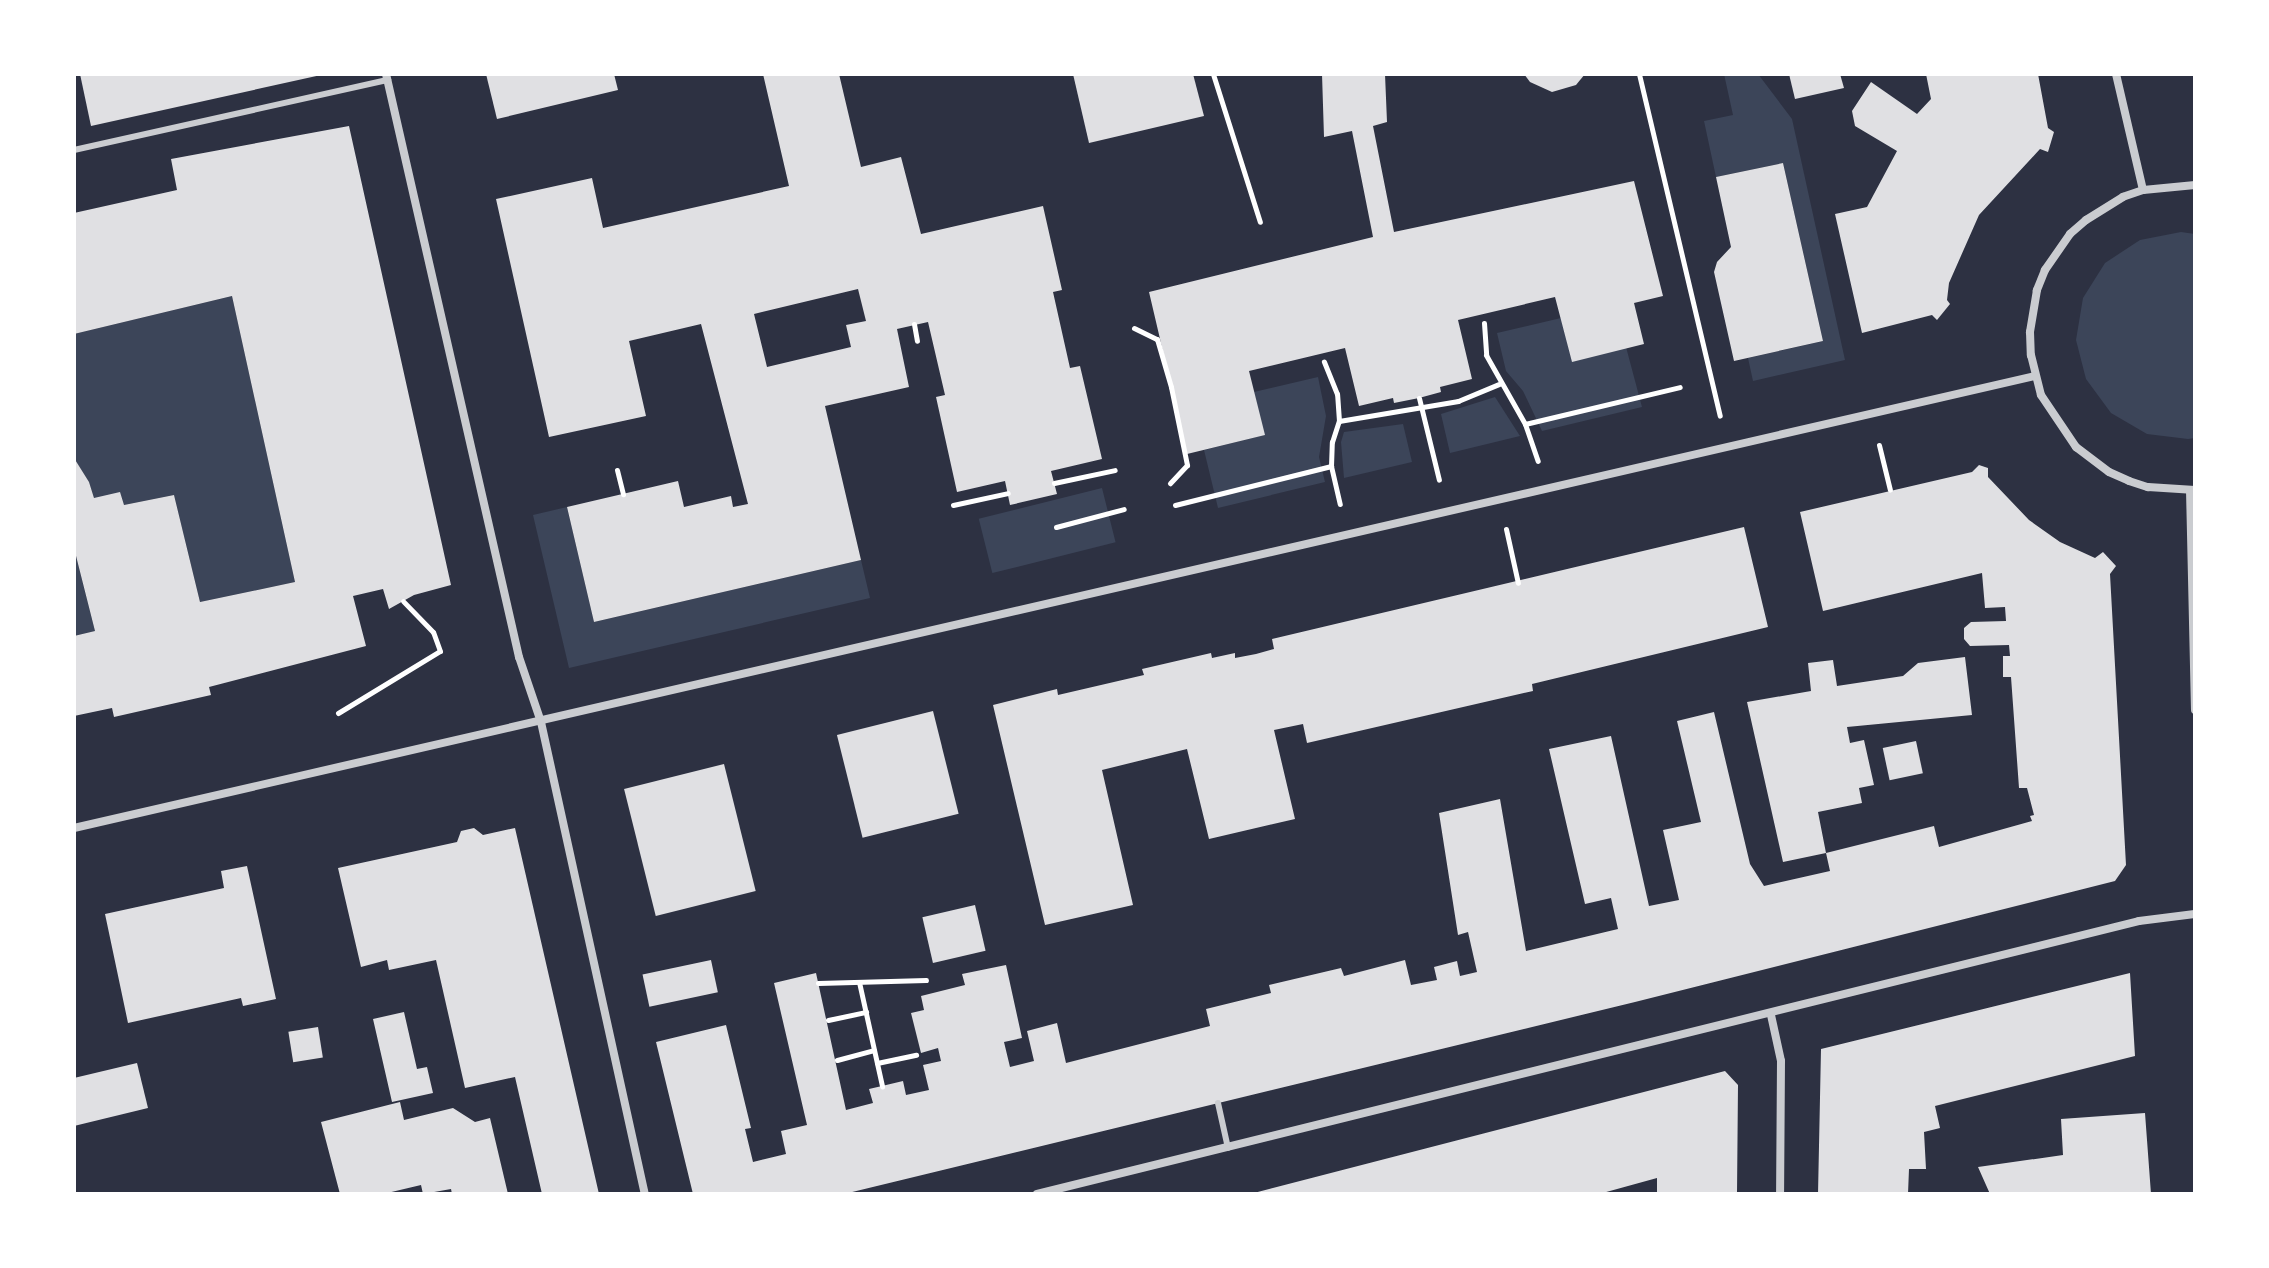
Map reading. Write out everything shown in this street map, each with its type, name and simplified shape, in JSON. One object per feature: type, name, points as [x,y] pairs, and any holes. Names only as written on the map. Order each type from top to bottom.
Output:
[{"type":"street","points":[[2116,74],[2143,190]]},
{"type":"street","points":[[387,77],[519,657],[541,722],[645,1194]]},
{"type":"street","points":[[2195,185],[2143,190],[2123,197],[2086,220],[2070,234],[2045,270],[2031,322],[2035,376],[2051,414],[2076,447],[2119,476],[2148,487],[2192,490],[2195,710]]},
{"type":"street","points":[[74,828],[2035,376]]},
{"type":"street","points":[[1037,1194],[1771,1015],[2139,921],[2195,914]]},
{"type":"street","points":[[1771,1015],[1781,1061],[1780,1194]]},
{"type":"lane","points":[[74,150],[162,132],[387,77]]},
{"type":"lane","points":[[1218,1103],[1228,1148]]},
{"type":"path","points":[[1213,74],[1260,222]]},
{"type":"path","points":[[1639,74],[1727,447]]},
{"type":"path","points":[[1484,323],[1486,355],[1499,384],[1520,411],[1525,424],[1680,387]]},
{"type":"path","points":[[914,324],[917,341]]},
{"type":"path","points":[[1134,328],[1157,339],[1171,387],[1187,465],[1170,483]]},
{"type":"path","points":[[1175,505],[1331,466],[1332,442],[1339,421],[1337,394],[1324,361]]},
{"type":"path","points":[[1339,421],[1458,401],[1499,384]]},
{"type":"path","points":[[1419,398],[1448,512]]},
{"type":"path","points":[[617,470],[623,494]]},
{"type":"path","points":[[1054,483],[1115,470]]},
{"type":"path","points":[[1888,481],[1890,490]]},
{"type":"path","points":[[953,505],[1008,493]]},
{"type":"path","points":[[1056,527],[1124,509]]},
{"type":"path","points":[[1514,567],[1518,583]]},
{"type":"path","points":[[338,713],[440,651],[433,632],[403,601]]},
{"type":"path","points":[[818,983],[926,980]]},
{"type":"path","points":[[859,982],[882,1086]]},
{"type":"path","points":[[828,1020],[866,1012]]},
{"type":"path","points":[[837,1060],[874,1050]]},
{"type":"path","points":[[877,1063],[916,1055]]},
{"type":"shaded area","points":[[1724,74],[1758,74],[1792,119],[1845,360],[1753,381],[1748,358],[1823,341],[1783,163],[1716,177],[1704,121],[1733,115]]},
{"type":"shaded area","points":[[2181,232],[2195,234],[2195,438],[2188,439],[2147,434],[2111,413],[2086,379],[2076,340],[2083,298],[2105,263],[2140,240]]},
{"type":"shaded area","points":[[232,296],[295,582],[200,602],[174,495],[124,505],[94,498],[89,482],[74,458],[74,334]]},
{"type":"shaded area","points":[[1561,318],[1572,361],[1626,347],[1642,407],[1542,431],[1523,391],[1506,371],[1497,333]]},
{"type":"shaded area","points":[[1318,377],[1326,416],[1319,457],[1325,482],[1218,508],[1204,450],[1264,435],[1254,392]]},
{"type":"shaded area","points":[[1495,397],[1520,436],[1450,453],[1441,414]]},
{"type":"shaded area","points":[[1403,424],[1412,462],[1344,478],[1341,442],[1344,432]]},
{"type":"shaded area","points":[[1102,488],[1116,542],[992,573],[979,519]]},
{"type":"shaded area","points":[[567,507],[594,622],[861,560],[870,598],[569,668],[533,515]]},
{"type":"shaded area","points":[[74,548],[95,631],[74,636]]},
{"type":"building","points":[[80,74],[321,74],[321,75],[91,126]]},
{"type":"building","points":[[486,74],[614,74],[618,90],[497,119]]},
{"type":"building","points":[[763,74],[839,74],[861,167],[901,157],[921,234],[1043,206],[1062,290],[1053,292],[1070,368],[1080,366],[1102,459],[1051,471],[1057,494],[1010,505],[1005,481],[957,492],[936,397],[945,395],[928,322],[897,329],[909,387],[825,406],[861,560],[594,622],[567,507],[678,481],[684,507],[731,496],[733,507],[748,504],[701,324],[629,341],[646,416],[549,437],[496,199],[592,178],[603,228],[789,186]],"holes":[[[858,289],[866,321],[846,325],[851,347],[767,367],[754,314]]]},
{"type":"building","points":[[1073,74],[1193,74],[1204,116],[1089,143]]},
{"type":"building","points":[[1322,74],[1385,74],[1387,122],[1373,126],[1394,232],[1634,181],[1663,296],[1634,303],[1644,344],[1572,362],[1555,297],[1458,320],[1472,379],[1440,387],[1441,392],[1419,398],[1394,403],[1393,398],[1359,406],[1345,348],[1249,371],[1265,435],[1187,454],[1149,292],[1373,237],[1352,131],[1324,137]]},
{"type":"building","points":[[1524,74],[1585,74],[1576,85],[1552,92],[1530,82]]},
{"type":"building","points":[[1789,74],[1840,74],[1844,88],[1795,99]]},
{"type":"building","points":[[1926,74],[2038,74],[2048,128],[2054,132],[2048,152],[2040,149],[1979,215],[1949,283],[1947,300],[1950,304],[1937,320],[1932,315],[1862,333],[1835,214],[1867,207],[1897,151],[1855,126],[1852,111],[1871,82],[1917,114],[1931,99]]},
{"type":"building","points":[[349,126],[451,585],[414,595],[389,609],[383,589],[353,596],[366,646],[209,687],[211,695],[114,717],[112,708],[74,716],[74,636],[95,631],[74,548],[74,458],[89,482],[94,498],[120,492],[124,505],[174,495],[200,602],[295,582],[232,296],[74,334],[74,213],[177,190],[171,159]]},
{"type":"building","points":[[1783,163],[1823,341],[1734,361],[1714,272],[1717,262],[1731,247],[1716,177]]},
{"type":"building","points":[[1979,465],[1988,468],[1988,477],[2029,520],[2060,542],[2095,558],[2103,552],[2116,566],[2110,574],[2126,865],[2115,881],[1635,1002],[844,1194],[693,1194],[656,1042],[726,1025],[751,1128],[745,1129],[753,1162],[786,1154],[781,1131],[807,1125],[774,983],[816,973],[846,1110],[873,1103],[869,1089],[903,1081],[906,1095],[929,1090],[923,1065],[941,1061],[938,1048],[921,1053],[911,1013],[924,1010],[921,996],[965,985],[962,974],[1006,965],[1022,1038],[1004,1042],[1010,1067],[1034,1061],[1027,1031],[1057,1023],[1066,1063],[1210,1026],[1206,1009],[1271,993],[1269,985],[1341,968],[1344,976],[1405,960],[1411,985],[1437,980],[1434,967],[1457,961],[1460,976],[1477,972],[1468,932],[1458,935],[1439,813],[1500,799],[1526,951],[1618,929],[1611,898],[1585,904],[1549,749],[1611,736],[1649,906],[1679,900],[1663,830],[1701,822],[1677,721],[1714,712],[1750,864],[1764,886],[1830,871],[1826,853],[1934,826],[1939,847],[2032,821],[2030,816],[2034,815],[2027,788],[2019,788],[2011,677],[2003,677],[2003,656],[2010,656],[2009,645],[1970,646],[1964,639],[1964,628],[1971,622],[2006,621],[2005,607],[1985,608],[1982,573],[1823,611],[1800,512],[1972,472]]},
{"type":"building","points":[[1744,527],[1768,627],[1532,684],[1533,691],[1307,743],[1303,724],[1274,730],[1295,819],[1209,839],[1187,749],[1102,770],[1133,905],[1045,925],[993,705],[1057,689],[1058,695],[1144,675],[1142,669],[1211,653],[1212,658],[1235,653],[1235,658],[1256,654],[1274,649],[1272,639]]},
{"type":"building","points":[[1965,657],[1972,715],[1847,727],[1850,743],[1864,740],[1874,785],[1859,788],[1862,803],[1818,812],[1826,853],[1783,862],[1747,702],[1811,691],[1808,663],[1833,660],[1837,686],[1903,676],[1918,663]]},
{"type":"building","points":[[933,711],[959,814],[863,838],[837,735]]},
{"type":"building","points":[[1916,741],[1923,773],[1890,780],[1883,748]]},
{"type":"building","points":[[724,764],[756,891],[656,916],[624,789]]},
{"type":"building","points":[[474,828],[483,835],[515,828],[599,1194],[542,1194],[515,1077],[465,1088],[436,960],[389,970],[387,960],[361,967],[338,868],[457,842],[461,831]]},
{"type":"building","points":[[247,866],[276,999],[243,1006],[241,998],[128,1023],[105,914],[224,888],[221,871]]},
{"type":"building","points":[[975,905],[986,951],[933,963],[922,917]]},
{"type":"building","points":[[711,960],[718,992],[649,1007],[643,975]]},
{"type":"building","points":[[2130,973],[2135,1056],[1935,1106],[1940,1128],[1924,1132],[1926,1169],[1909,1169],[1908,1194],[1818,1194],[1821,1049]]},
{"type":"building","points":[[404,1012],[417,1069],[427,1067],[433,1093],[392,1102],[373,1019]]},
{"type":"building","points":[[318,1027],[323,1058],[293,1062],[288,1032]]},
{"type":"building","points":[[137,1063],[148,1108],[74,1126],[74,1078]]},
{"type":"building","points":[[1725,1071],[1738,1085],[1737,1194],[1657,1194],[1657,1178],[1599,1194],[1250,1194]]},
{"type":"building","points":[[400,1102],[404,1120],[453,1108],[475,1122],[490,1118],[508,1194],[452,1194],[451,1189],[423,1194],[421,1185],[383,1194],[340,1194],[321,1122]]},
{"type":"building","points":[[2145,1113],[2151,1194],[1990,1194],[1978,1167],[2063,1155],[2061,1119]]}]
